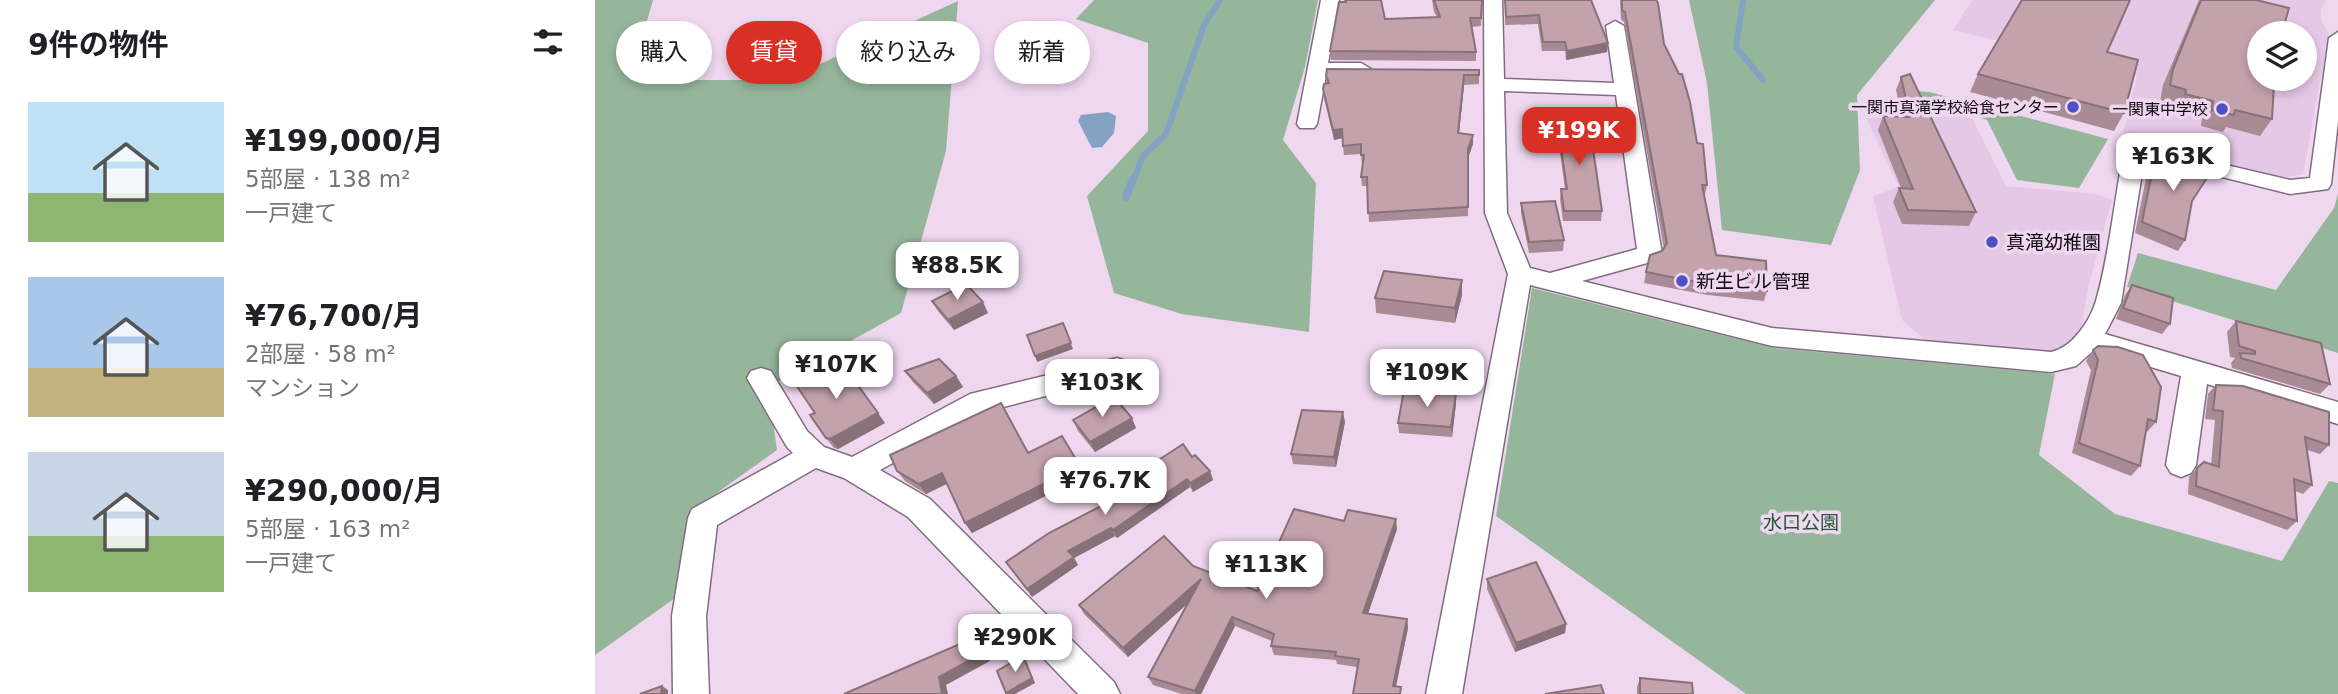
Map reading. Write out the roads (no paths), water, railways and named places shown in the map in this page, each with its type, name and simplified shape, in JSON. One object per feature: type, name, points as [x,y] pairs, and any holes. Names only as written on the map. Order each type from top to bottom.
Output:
[{"type":"street","points":[[1307,124],[1330,0]]},
{"type":"street","points":[[1444,694],[1520,274],[1496,213],[1489,75],[1493,0]]},
{"type":"street","points":[[1551,282],[1650,254],[1615,26]]},
{"type":"street","points":[[1520,274],[1772,337],[2051,362],[2067,359],[2089,339],[2108,303],[2134,156],[2154,153],[2290,187],[2320,184],[2338,38]]},
{"type":"street","points":[[1318,69],[1385,69]]},
{"type":"street","points":[[1489,75],[1624,89]]},
{"type":"street","points":[[2089,339],[2338,412]]},
{"type":"street","points":[[854,470],[980,402],[1118,368]]},
{"type":"street","points":[[2181,465],[2195,370]]},
{"type":"street","points":[[761,378],[797,439],[814,455],[854,470],[919,508],[1102,694]]},
{"type":"street","points":[[691,694],[689,616],[703,518],[814,455]]},
{"type":"water","points":[[1108,112],[1116,116],[1114,133],[1102,147],[1092,148],[1078,121],[1081,115]]},
{"type":"waterway","points":[[1133,181],[1143,156],[1166,134],[1204,25],[1220,0]]},
{"type":"waterway","points":[[1743,0],[1736,47],[1763,80]]},
{"type":"waterway","points":[[1126,197],[1133,179]]},
{"type":"place","name":"一関市真滝学校給食センター","points":[[2073,107]]},
{"type":"place","name":"一関東中学校","points":[[2222,109]]},
{"type":"place","name":"真滝幼稚園","points":[[1992,242]]},
{"type":"place","name":"新生ビル管理","points":[[1682,281]]},
{"type":"park label","name":"水口公園","points":[[1801,522]]}]
